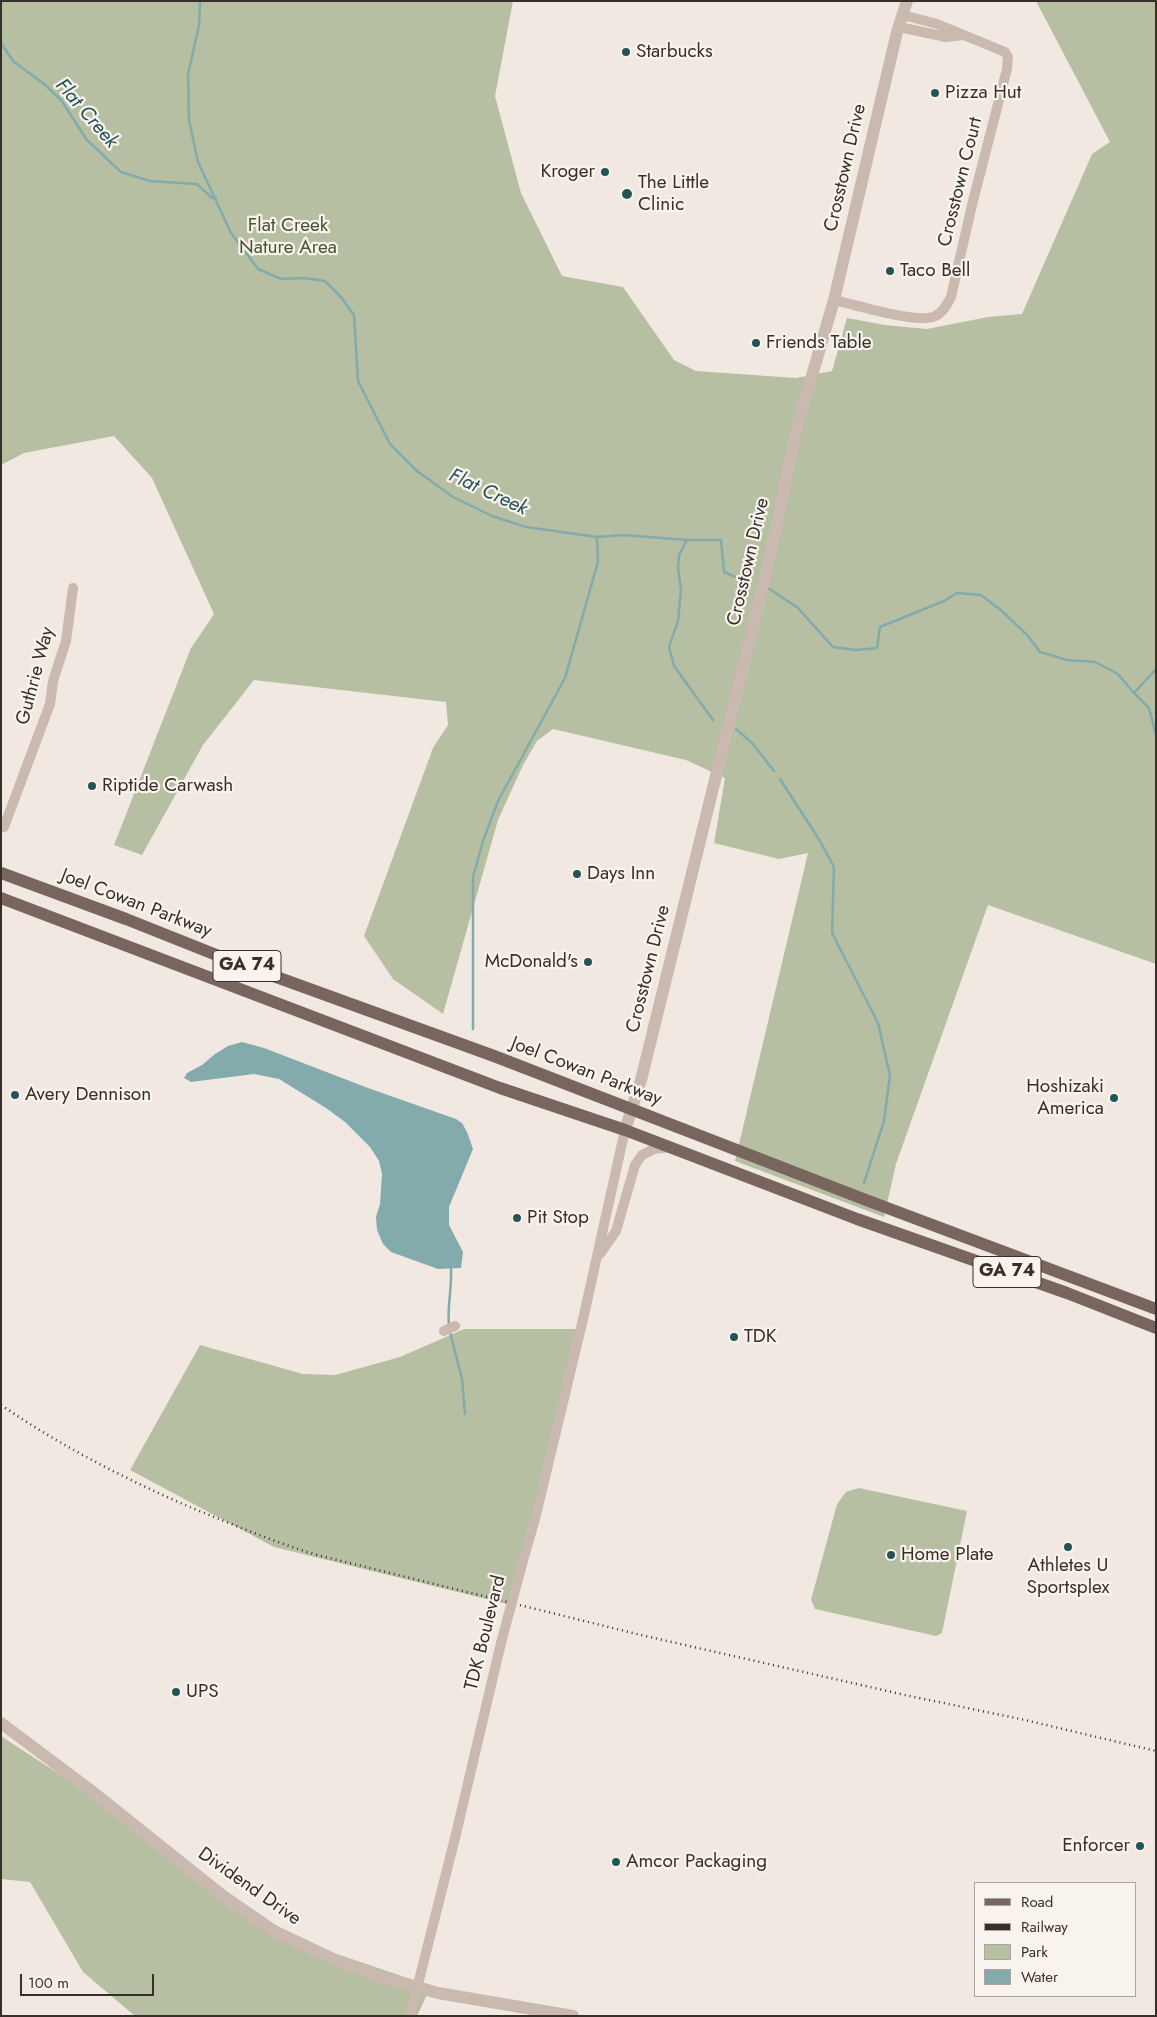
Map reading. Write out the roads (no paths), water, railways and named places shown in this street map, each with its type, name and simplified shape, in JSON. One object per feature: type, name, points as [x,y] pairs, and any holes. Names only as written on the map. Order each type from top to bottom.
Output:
[{"type":"main road","name":"Joel Cowan Parkway","points":[[1,873],[126,919],[224,958],[494,1056],[1156,1309]]},
{"type":"main road","name":"GA 74","points":[[1,898],[500,1088],[625,1130],[857,1219],[1067,1293],[1156,1328]]},
{"type":"street","name":"Crosstown Drive","points":[[625,1130],[643,1073],[770,557],[797,427],[834,300],[906,1]]},
{"type":"street","name":"Crosstown Court","points":[[834,300],[918,319],[935,317],[945,308],[951,297],[972,205],[1007,69],[1008,57],[1004,52],[937,24],[901,21]]},
{"type":"street","name":"Guthrie Way","points":[[4,827],[50,704],[53,680],[66,641],[73,588]]},
{"type":"street","name":"TDK Boulevard","points":[[410,2016],[456,1834],[501,1643],[538,1510],[625,1130]]},
{"type":"street","name":"TDK Boulevard","points":[[596,1259],[616,1231],[635,1165],[642,1155],[654,1149],[670,1147]]},
{"type":"street","points":[[444,1331],[455,1326]]},
{"type":"street","name":"Dividend Drive","points":[[1,1723],[89,1788],[223,1896],[274,1931],[369,1973],[417,1987],[463,1998],[572,2016]]},
{"type":"water","points":[[242,1042],[264,1048],[456,1119],[462,1123],[473,1149],[449,1207],[449,1225],[463,1252],[461,1268],[438,1269],[391,1252],[383,1244],[377,1230],[376,1217],[380,1204],[382,1174],[379,1161],[370,1147],[345,1122],[326,1108],[279,1079],[254,1074],[191,1082],[184,1078],[187,1073],[202,1065],[215,1054],[228,1046]]},
{"type":"waterway","name":"Flat Creek","points":[[200,1],[199,26],[188,74],[189,120],[198,162],[231,233],[258,269],[281,279],[304,278],[325,281],[341,297],[354,315],[358,381],[390,444],[417,471],[453,497],[492,516],[526,527],[597,537],[624,535],[687,540],[721,540],[724,572],[749,583]]},
{"type":"waterway","name":"Flat Creek","points":[[1,43],[13,61],[44,84],[61,100],[87,140],[121,172],[150,181],[197,184],[212,198],[216,198]]},
{"type":"waterway","points":[[473,1029],[473,877],[483,841],[498,801],[565,678],[598,562],[597,537]]},
{"type":"waterway","points":[[687,540],[679,555],[678,568],[681,590],[678,621],[669,647],[674,666],[713,720]]},
{"type":"waterway","name":"Flat Creek","points":[[768,588],[797,607],[833,647],[856,650],[877,648],[880,627],[944,601],[957,593],[981,595],[1002,611],[1028,636],[1040,652],[1067,660],[1095,662],[1118,674],[1149,708],[1156,735]]},
{"type":"waterway","points":[[1134,693],[1156,669]]},
{"type":"waterway","points":[[736,729],[752,743],[774,771]]},
{"type":"waterway","points":[[780,779],[820,841],[834,867],[832,933],[878,1023],[890,1075],[884,1121],[864,1183]]},
{"type":"waterway","points":[[449,1326],[451,1269]]},
{"type":"waterway","points":[[450,1332],[462,1379],[465,1414]]},
{"type":"railway","points":[[1,1405],[70,1448],[142,1485],[239,1527],[317,1555],[641,1635],[1156,1751]]},
{"type":"place","name":"Starbucks","points":[[626,52]]},
{"type":"place","name":"Pizza Hut","points":[[935,93]]},
{"type":"place","name":"Kroger","points":[[605,172]]},
{"type":"place","name":"The Little Clinic","points":[[627,194]]},
{"type":"place","name":"Taco Bell","points":[[890,271]]},
{"type":"place","name":"Friends Table","points":[[756,343]]},
{"type":"place","name":"Riptide Carwash","points":[[92,786]]},
{"type":"place","name":"Days Inn","points":[[577,874]]},
{"type":"place","name":"McDonald's","points":[[588,962]]},
{"type":"place","name":"Avery Dennison","points":[[15,1095]]},
{"type":"place","name":"Hoshizaki America","points":[[1114,1098]]},
{"type":"place","name":"Pit Stop","points":[[517,1218]]},
{"type":"place","name":"TDK","points":[[734,1337]]},
{"type":"place","name":"Athletes U Sportsplex","points":[[1068,1547]]},
{"type":"place","name":"Home Plate","points":[[891,1555]]},
{"type":"place","name":"UPS","points":[[176,1692]]},
{"type":"place","name":"Enforcer","points":[[1140,1846]]},
{"type":"place","name":"Amcor Packaging","points":[[616,1862]]},
{"type":"park label","name":"Flat Creek Nature Area","points":[[288,237]]}]
